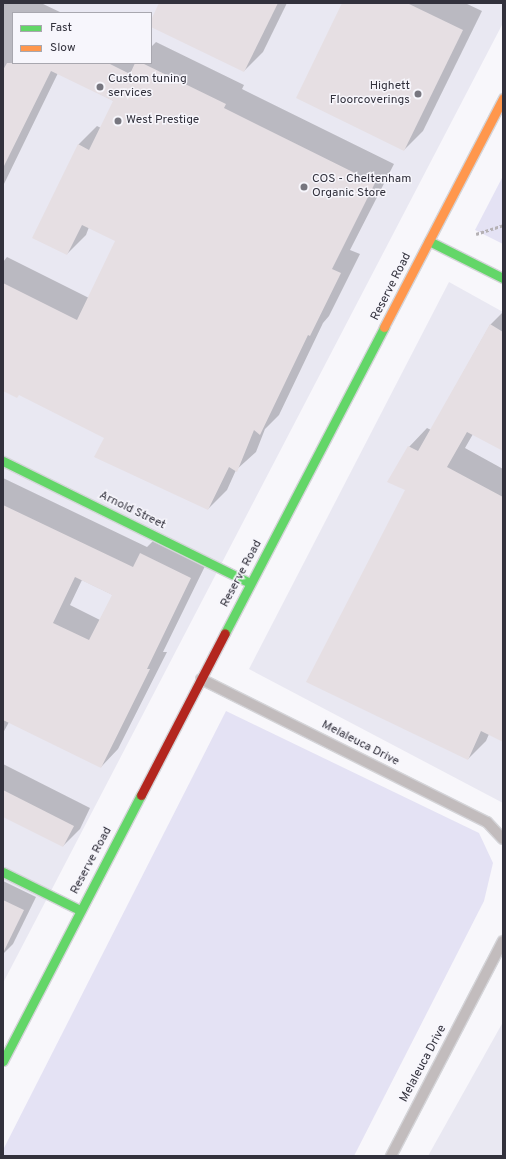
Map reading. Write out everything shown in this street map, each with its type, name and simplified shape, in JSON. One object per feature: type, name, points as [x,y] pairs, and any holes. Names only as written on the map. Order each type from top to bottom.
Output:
[{"type":"street","name":"Reserve Road","points":[[3,1061],[80,910],[503,98]]},
{"type":"street","points":[[429,241],[503,278]]},
{"type":"street","name":"Arnold Street","points":[[3,461],[250,583]]},
{"type":"street","points":[[3,872],[80,910]]},
{"type":"lane","name":"Melaleuca Drive","points":[[201,679],[487,822],[503,839]]},
{"type":"lane","name":"Melaleuca Drive","points":[[391,1156],[503,941]]},
{"type":"path","points":[[476,234],[503,225]]},
{"type":"shaded area","points":[[3,3],[503,3],[503,23],[3,983]]},
{"type":"shaded area","points":[[503,176],[503,244],[475,230]]},
{"type":"shaded area","points":[[449,282],[503,312],[503,803],[249,669]]},
{"type":"shaded area","points":[[226,711],[479,833],[493,863],[484,901],[354,1156],[3,1156],[3,1150]]},
{"type":"shaded area","points":[[503,1022],[503,1156],[428,1156]]},
{"type":"building","points":[[159,3],[278,3],[244,72],[152,27],[152,18]]},
{"type":"building","points":[[342,3],[407,3],[463,30],[404,151],[296,98]]},
{"type":"building","points":[[7,63],[110,64],[130,74],[135,64],[144,64],[226,104],[224,108],[375,183],[332,269],[341,273],[310,336],[308,335],[260,435],[254,430],[237,472],[229,467],[208,510],[94,457],[104,438],[19,395],[17,398],[3,391],[3,283],[77,320],[115,241],[82,225],[67,255],[32,238],[78,144],[89,150],[113,101],[51,71],[3,168],[3,70]]},
{"type":"building","points":[[490,324],[503,332],[503,451],[467,432],[447,467],[503,497],[503,742],[481,731],[468,760],[306,682],[405,490],[387,482],[408,446],[418,451]]},
{"type":"building","points":[[3,505],[133,567],[140,553],[191,578],[147,669],[150,669],[101,768],[3,720]],"holes":[[[75,577],[112,595],[89,640],[53,623]]]},
{"type":"building","points":[[3,790],[74,826],[63,847],[3,817]]},
{"type":"building","points":[[3,900],[24,910],[3,953]]},
{"type":"traffic: fast","points":[[429,241],[503,278]]},
{"type":"traffic: fast","points":[[225,633],[384,327]]},
{"type":"traffic: fast","points":[[3,461],[250,583]]},
{"type":"traffic: fast","points":[[3,1061],[141,795]]},
{"type":"traffic: fast","points":[[3,872],[80,910]]},
{"type":"traffic: slow","points":[[384,327],[503,98]]},
{"type":"traffic: jam","points":[[141,795],[225,633]]},
{"type":"place","name":"Custom tuning services","points":[[100,87]]},
{"type":"place","name":"Highett Floorcoverings","points":[[418,94]]},
{"type":"place","name":"West Prestige","points":[[118,121]]},
{"type":"place","name":"COS - Cheltenham Organic Store","points":[[304,187]]}]
